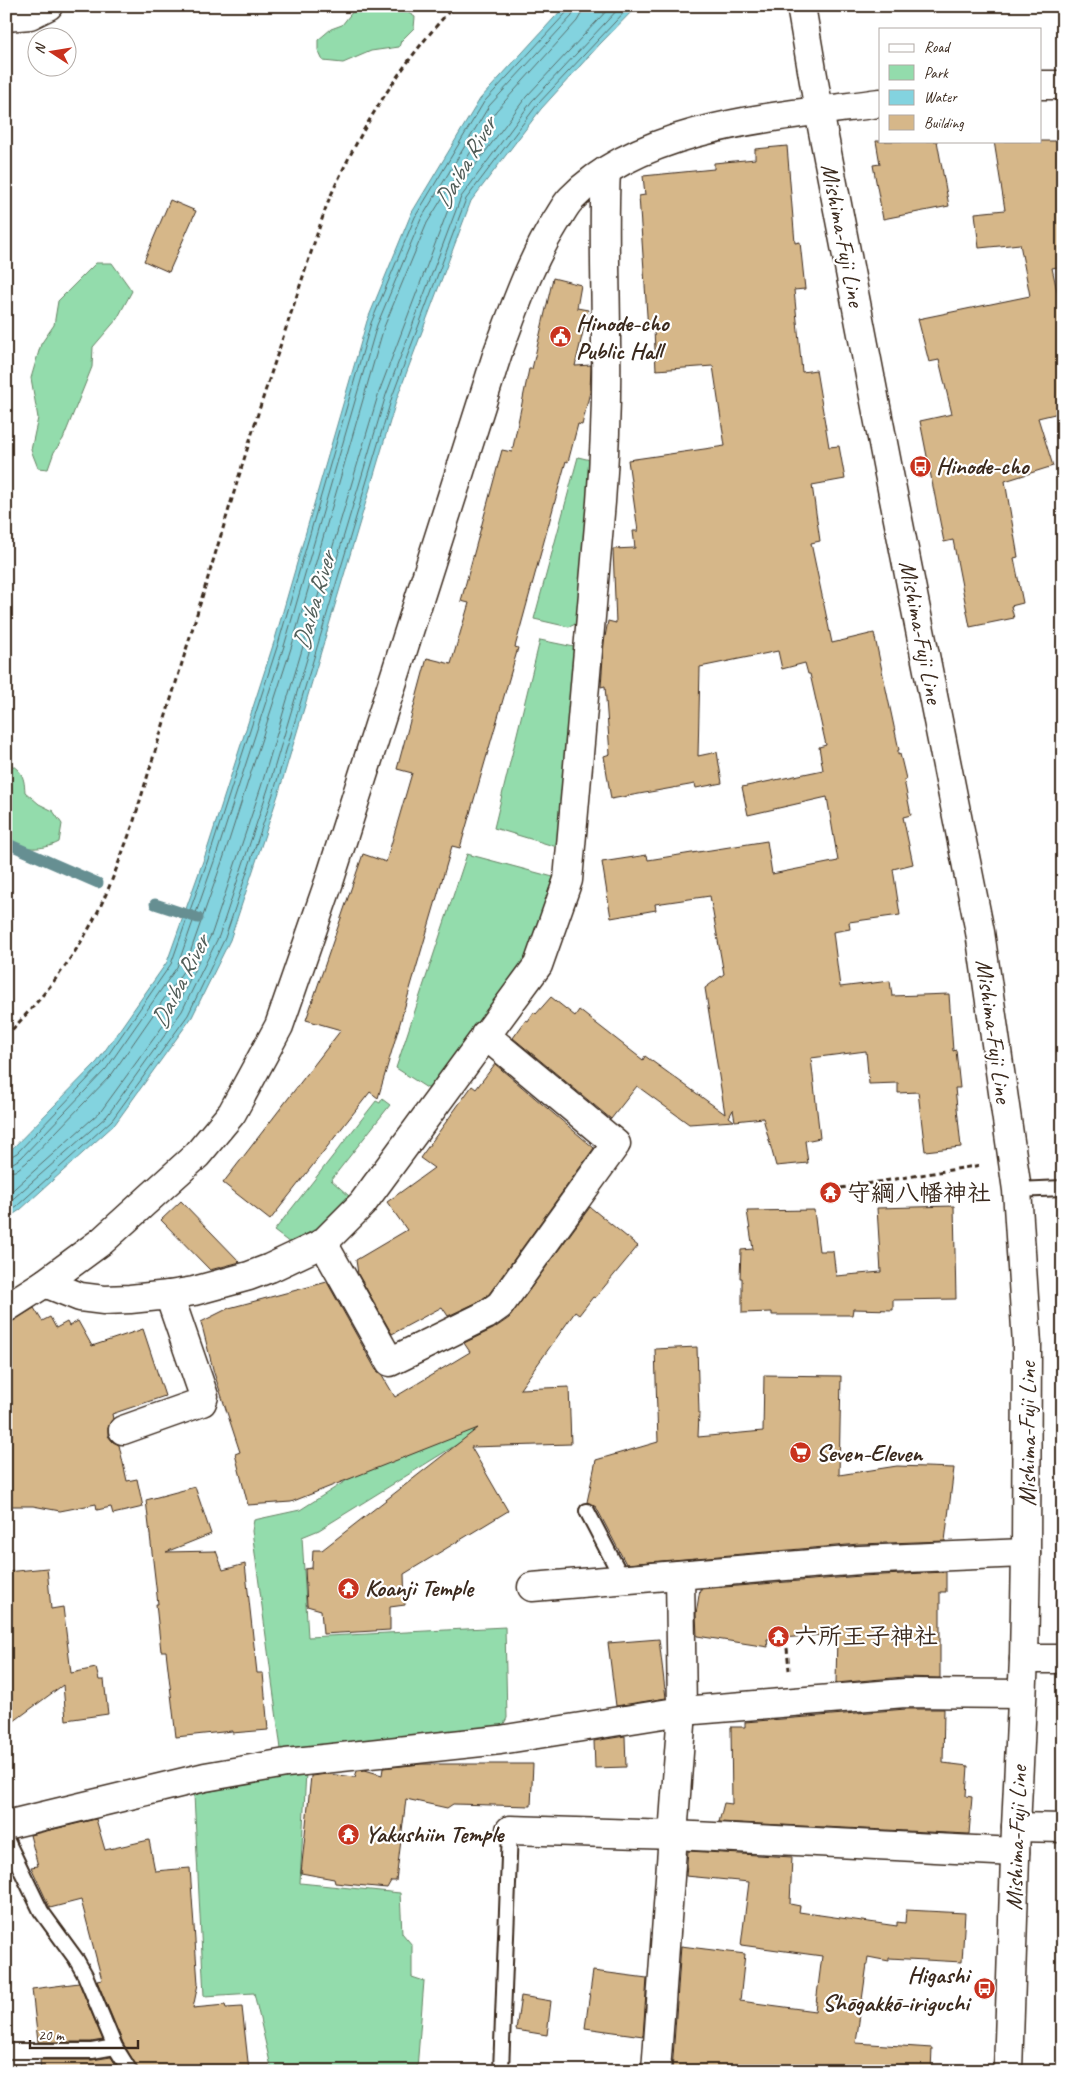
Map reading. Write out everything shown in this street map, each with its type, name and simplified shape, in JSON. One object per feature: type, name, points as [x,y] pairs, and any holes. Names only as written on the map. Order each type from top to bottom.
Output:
[{"type":"street","points":[[6,18],[30,15],[48,6]]},
{"type":"street","name":"Mishima-Fuji Line","points":[[801,6],[817,100],[890,479],[980,932],[1017,1190],[1027,1344],[1026,1553],[1024,1659],[1008,2071]]},
{"type":"street","points":[[6,1308],[45,1283],[102,1241],[197,1155],[232,1113],[279,1026],[329,882],[498,352],[522,288],[545,239],[570,199],[606,171],[635,155],[673,140],[755,120],[817,100],[879,103]]},
{"type":"street","points":[[45,1283],[80,1297],[104,1300],[169,1295],[194,1291],[249,1276],[323,1242],[362,1204],[538,965],[568,880],[605,449],[606,344],[603,216],[606,171]]},
{"type":"street","points":[[323,1242],[390,1362],[486,1316],[500,1305],[616,1144],[485,1035]]},
{"type":"street","points":[[123,1430],[202,1402],[204,1396],[169,1295]]},
{"type":"street","points":[[532,1587],[860,1560],[1026,1553]]},
{"type":"street","points":[[656,2071],[682,1712],[680,1576]]},
{"type":"street","points":[[1024,1659],[1063,1659]]},
{"type":"street","points":[[6,1825],[195,1779],[277,1765],[500,1740],[682,1712],[905,1692],[1022,1694]]},
{"type":"street","points":[[510,1830],[674,1835],[1016,1839],[1063,1828]]},
{"type":"lane","points":[[1017,1190],[1063,1188]]},
{"type":"lane","points":[[587,1511],[623,1580]]},
{"type":"lane","points":[[501,2071],[510,1830]]},
{"type":"lane","points":[[6,1839],[41,1911],[76,1959],[85,1975],[115,2047],[130,2071]]},
{"type":"lane","points":[[6,2051],[92,2051],[115,2047]]},
{"type":"path","points":[[6,1036],[35,1006],[75,950],[100,907],[113,878],[132,826],[260,407],[327,204],[367,122],[393,81],[433,29],[454,6]]},
{"type":"path","points":[[823,1191],[983,1164]]},
{"type":"green space","points":[[357,6],[387,7],[401,10],[415,17],[414,28],[401,41],[399,47],[371,51],[343,63],[323,61],[318,50],[318,40],[331,29],[342,25]]},
{"type":"green space","points":[[96,263],[112,263],[132,291],[117,319],[93,347],[92,367],[63,439],[54,452],[48,469],[38,468],[31,450],[38,418],[31,378],[41,344],[54,325],[58,301]]},
{"type":"green space","points":[[578,457],[599,462],[580,622],[569,627],[534,619]]},
{"type":"green space","points":[[540,640],[579,648],[557,847],[494,828]]},
{"type":"green space","points":[[6,761],[21,774],[25,792],[39,804],[53,811],[62,824],[59,842],[40,848],[19,847],[6,843]]},
{"type":"green space","points":[[467,854],[553,877],[525,964],[435,1087],[427,1088],[396,1068]]},
{"type":"green space","points":[[382,1099],[390,1105],[331,1180],[349,1196],[321,1226],[290,1243],[274,1231],[376,1101],[380,1103]]},
{"type":"green space","points":[[470,1402],[485,1427],[319,1530],[302,1537],[308,1637],[505,1627],[507,1718],[502,1727],[281,1749],[252,1531],[254,1520],[300,1510]]},
{"type":"green space","points":[[306,1772],[300,1883],[400,1893],[402,1933],[412,1945],[412,1977],[424,1981],[417,2069],[272,2071],[254,1993],[204,1996],[194,1795],[289,1773]]},
{"type":"water","name":"Daiba River","points":[[565,6],[637,6],[541,109],[471,201],[397,398],[279,792],[230,940],[192,1017],[115,1124],[20,1210],[6,1219],[6,1155],[97,1062],[167,962],[207,850],[275,639],[367,321],[411,214],[480,99]]},
{"type":"building","points":[[876,141],[937,142],[949,206],[883,219],[873,165],[880,164]]},
{"type":"building","points":[[1059,141],[1063,181],[1063,266],[1052,268],[1063,318],[1063,412],[1038,418],[1053,466],[1005,481],[1018,557],[1014,558],[1023,603],[1011,606],[1014,618],[970,627],[953,540],[944,542],[920,421],[952,414],[939,360],[929,362],[918,319],[1030,296],[1020,244],[979,248],[975,213],[1005,210],[994,142]]},
{"type":"building","points":[[787,146],[795,243],[800,242],[805,289],[794,290],[802,372],[816,370],[829,447],[839,446],[845,479],[812,485],[820,541],[811,543],[832,643],[874,633],[899,750],[898,755],[900,754],[906,779],[904,780],[911,815],[903,817],[913,864],[893,869],[900,915],[849,922],[850,929],[833,932],[840,987],[890,981],[892,996],[949,994],[953,1051],[956,1050],[960,1088],[955,1088],[961,1147],[925,1151],[918,1092],[898,1093],[898,1083],[869,1084],[866,1051],[811,1058],[820,1138],[805,1141],[808,1163],[776,1166],[763,1118],[735,1121],[733,1110],[729,1117],[734,1121],[689,1124],[637,1086],[611,1119],[513,1038],[526,1020],[528,1021],[534,1012],[536,1014],[551,997],[575,1016],[579,1010],[643,1060],[645,1056],[725,1114],[705,988],[724,974],[710,896],[655,904],[656,910],[611,918],[602,862],[647,855],[648,860],[767,841],[772,874],[838,861],[827,797],[748,815],[742,787],[823,770],[819,747],[826,745],[810,674],[808,674],[805,663],[782,669],[778,651],[700,667],[698,756],[717,752],[722,783],[696,788],[695,784],[611,799],[604,756],[610,754],[605,686],[601,687],[604,642],[608,621],[616,623],[613,549],[635,548],[633,531],[638,531],[628,460],[725,446],[713,366],[656,370],[654,330],[648,330],[639,196],[645,195],[643,176],[714,169],[714,163],[755,159],[755,149]]},
{"type":"building","points":[[170,200],[196,211],[169,272],[144,261]]},
{"type":"building","points":[[553,278],[581,285],[577,308],[588,310],[575,366],[591,365],[590,392],[582,425],[578,424],[568,462],[566,461],[515,647],[518,648],[460,848],[452,846],[378,1098],[370,1092],[270,1220],[223,1183],[341,1030],[306,1020],[363,854],[386,862],[412,773],[397,769],[427,658],[451,664],[469,603],[461,601],[502,450],[512,452],[529,369],[532,369]]},
{"type":"building","points":[[495,1064],[594,1148],[489,1294],[478,1302],[448,1316],[442,1307],[392,1334],[358,1274],[356,1260],[407,1230],[387,1202],[434,1168],[420,1158],[472,1086],[476,1089]]},
{"type":"building","points":[[181,1201],[240,1262],[210,1270],[161,1220]]},
{"type":"building","points":[[954,1206],[956,1299],[893,1300],[893,1310],[853,1309],[852,1315],[772,1315],[772,1312],[742,1313],[741,1250],[753,1249],[747,1211],[814,1210],[819,1251],[833,1251],[836,1276],[881,1272],[877,1208]]},
{"type":"building","points":[[590,1207],[638,1246],[579,1315],[575,1312],[520,1389],[569,1387],[571,1444],[471,1447],[508,1511],[404,1574],[405,1605],[390,1607],[390,1630],[323,1634],[321,1610],[307,1606],[305,1569],[312,1568],[313,1550],[322,1550],[478,1428],[291,1502],[248,1505],[235,1454],[240,1452],[214,1373],[201,1322],[229,1308],[327,1282],[376,1370],[382,1375],[395,1397],[470,1352],[464,1343],[493,1329],[509,1318]]},
{"type":"building","points":[[34,1308],[42,1321],[50,1317],[56,1328],[67,1322],[69,1326],[78,1321],[92,1346],[143,1329],[165,1396],[112,1414],[113,1419],[108,1428],[108,1436],[119,1445],[127,1481],[137,1479],[143,1507],[113,1514],[111,1507],[97,1510],[96,1504],[60,1511],[33,1506],[6,1506],[6,1325]]},
{"type":"building","points":[[697,1347],[698,1437],[763,1431],[764,1375],[841,1376],[839,1475],[897,1466],[954,1468],[945,1541],[859,1544],[626,1564],[596,1507],[587,1502],[596,1460],[658,1442],[655,1349]]},
{"type":"building","points":[[195,1487],[211,1534],[166,1552],[216,1551],[223,1570],[245,1564],[257,1673],[263,1673],[268,1730],[232,1733],[232,1731],[176,1737],[166,1651],[161,1651],[156,1604],[158,1604],[146,1500]]},
{"type":"building","points":[[47,1568],[51,1609],[63,1607],[71,1673],[96,1668],[99,1680],[104,1680],[108,1714],[66,1720],[63,1685],[6,1727],[6,1572]]},
{"type":"building","points":[[946,1572],[946,1592],[940,1592],[940,1678],[904,1677],[836,1683],[837,1634],[767,1639],[768,1647],[697,1636],[696,1614],[700,1589],[861,1576]]},
{"type":"building","points":[[659,1639],[666,1698],[616,1706],[608,1643]]},
{"type":"building","points":[[906,1709],[944,1709],[943,1763],[968,1766],[966,1796],[972,1797],[969,1834],[719,1822],[724,1803],[732,1804],[731,1727],[745,1727],[745,1722]]},
{"type":"building","points":[[625,1736],[626,1767],[595,1768],[594,1741]]},
{"type":"building","points":[[421,1764],[533,1764],[531,1806],[453,1804],[447,1808],[406,1799],[396,1881],[391,1881],[387,1888],[335,1883],[334,1879],[301,1873],[311,1776],[327,1774],[355,1777],[357,1771],[365,1770],[382,1775],[383,1768]]},
{"type":"building","points":[[96,1819],[105,1850],[149,1840],[155,1871],[190,1868],[198,1984],[193,2008],[225,2005],[226,2008],[242,2007],[249,2071],[139,2071],[123,2043],[97,1981],[102,1980],[81,1900],[50,1908],[31,1867],[38,1866],[30,1835]]},
{"type":"building","points":[[688,1851],[792,1857],[790,1904],[800,1906],[799,1912],[897,1926],[897,1922],[905,1923],[906,1910],[965,1913],[962,1962],[889,1958],[889,1961],[868,1957],[856,2043],[932,2048],[931,2071],[672,2071],[681,1946],[745,1954],[740,2001],[815,2011],[822,1956],[741,1945],[749,1882],[686,1876]]},
{"type":"building","points":[[593,1971],[647,1978],[643,2036],[585,2028]]},
{"type":"building","points":[[79,1983],[103,2040],[91,2042],[38,2042],[32,1989]]},
{"type":"building","points":[[521,1996],[551,2001],[547,2035],[516,2030]]},
{"type":"building","points":[[111,2057],[120,2071],[41,2071],[40,2060],[92,2060]]},
{"type":"waterway","points":[[6,843],[98,883]]},
{"type":"waterway","points":[[155,904],[198,918]]},
{"type":"place","name":"Hinode-cho Public Hall","points":[[560,337]]},
{"type":"place","name":"Hinode-cho","points":[[920,466]]},
{"type":"place","name":"守綱八幡神社","points":[[831,1193]]},
{"type":"place","name":"Seven-Eleven","points":[[800,1453]]},
{"type":"place","name":"Koanji Temple","points":[[349,1588]]},
{"type":"place","name":"六所王子神社","points":[[778,1636]]},
{"type":"place","name":"Yakushiin Temple","points":[[349,1834]]},
{"type":"place","name":"Higashi Shōgakkō-iriguchi","points":[[985,1989]]}]
